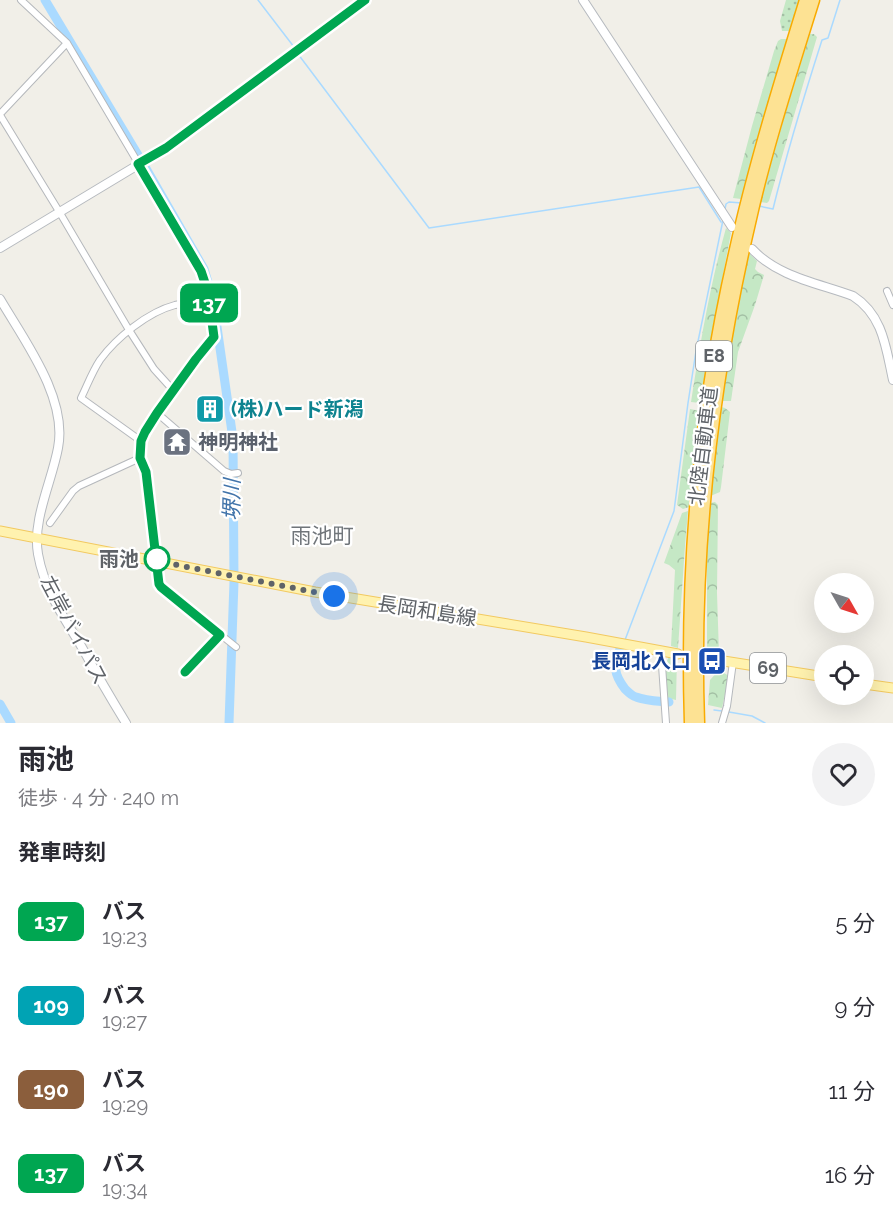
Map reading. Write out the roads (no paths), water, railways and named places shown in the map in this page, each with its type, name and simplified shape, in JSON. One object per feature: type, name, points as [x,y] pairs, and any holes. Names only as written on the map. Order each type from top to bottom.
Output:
[{"type":"highway","name":"北陸自動車道","points":[[690,723],[691,557],[701,447],[715,350],[733,256],[752,178],[805,0]]},
{"type":"highway","name":"北陸自動車道","points":[[699,723],[700,558],[712,441],[730,318],[756,196],[814,0]]},
{"type":"main road","name":"長岡和島線","points":[[0,531],[372,603],[678,654]]},
{"type":"main road","name":"69","points":[[711,659],[814,675]]},
{"type":"main road","points":[[874,685],[893,688]]},
{"type":"street","points":[[21,0],[66,43],[201,271],[206,284],[214,337],[157,413],[141,441],[140,458],[146,472],[159,584],[236,647]]},
{"type":"street","points":[[0,248],[166,148],[365,0]]},
{"type":"street","points":[[583,0],[732,227]]},
{"type":"street","points":[[66,43],[0,115],[129,330],[154,369],[173,390]]},
{"type":"street","points":[[752,249],[771,265],[785,272],[852,296],[862,302],[889,342],[893,380]]},
{"type":"street","points":[[887,291],[893,304]]},
{"type":"street","points":[[141,441],[81,398],[91,376],[100,360],[129,330],[174,305],[217,298]]},
{"type":"street","name":"左岸バイパス","points":[[0,299],[45,376],[59,420],[59,446],[36,538],[45,583],[126,723]]},
{"type":"street","points":[[157,413],[224,471],[231,474],[238,473]]},
{"type":"street","points":[[50,523],[79,486],[140,458]]},
{"type":"street","points":[[185,672],[220,635]]},
{"type":"street","points":[[661,651],[666,723]]},
{"type":"street","points":[[722,723],[734,662]]},
{"type":"waterway","name":"堺川","points":[[45,0],[204,269],[213,299],[233,439],[234,582],[229,723]]},
{"type":"waterway","points":[[258,0],[294,47]]},
{"type":"waterway","points":[[759,206],[773,209],[822,40],[828,38],[840,0]]},
{"type":"waterway","points":[[298,54],[429,228],[699,187],[721,222]]},
{"type":"waterway","points":[[725,209],[729,202],[742,203]]},
{"type":"waterway","points":[[625,640],[674,511],[696,351],[723,220]]},
{"type":"waterway","points":[[620,649],[616,670],[618,679],[625,689],[640,698],[669,702]]},
{"type":"waterway","points":[[0,704],[11,723]]},
{"type":"waterway","points":[[714,710],[722,711]]},
{"type":"waterway","points":[[729,712],[752,716],[765,723]]},
{"type":"place","name":"(株)ハード新潟","points":[[210,409]]},
{"type":"place","name":"神明神社","points":[[177,442]]},
{"type":"place","name":"雨池","points":[[157,559]]},
{"type":"place","name":"長岡北入口","points":[[712,661]]},
{"type":"district","name":"雨池町","points":[[322,536]]}]
